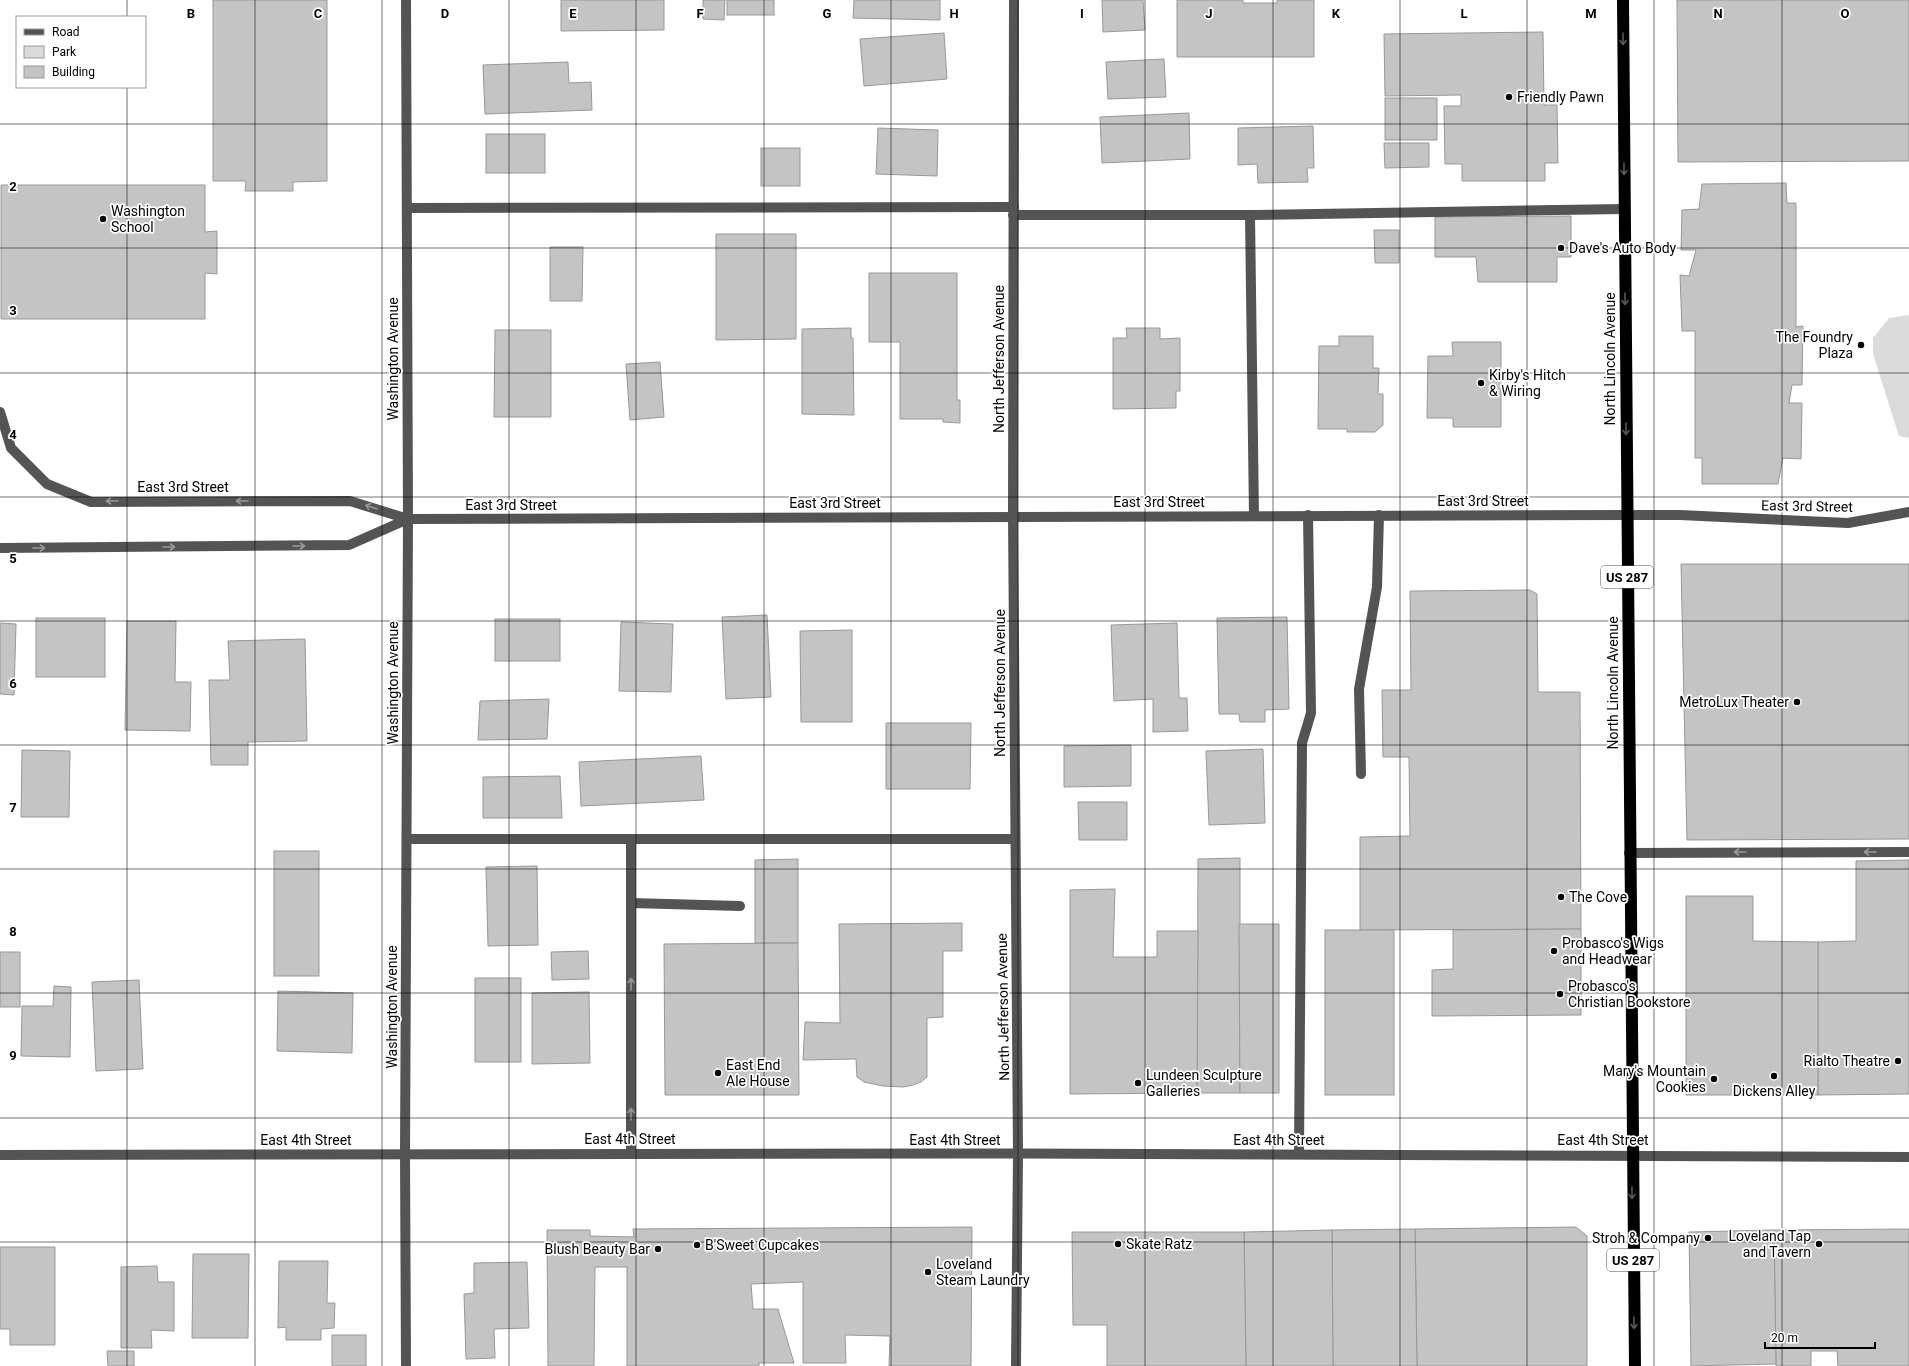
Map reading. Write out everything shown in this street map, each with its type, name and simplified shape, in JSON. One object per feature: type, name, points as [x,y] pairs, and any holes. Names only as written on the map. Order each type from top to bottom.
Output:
[{"type":"highway","name":"North Lincoln Avenue","points":[[1623,0],[1634,1366]]},
{"type":"street","name":"Washington Avenue","points":[[406,0],[408,519],[405,1154],[406,1366]]},
{"type":"street","name":"North Jefferson Avenue","points":[[1014,0],[1012,516],[1018,1154],[1016,1366]]},
{"type":"street","points":[[407,208],[1014,210],[1250,215],[1624,209]]},
{"type":"street","points":[[1250,215],[1254,516]]},
{"type":"street","name":"East 3rd Street","points":[[0,412],[11,448],[47,484],[91,502],[350,501],[408,519],[1680,515],[1848,523],[1909,512]]},
{"type":"street","points":[[1299,1154],[1302,743],[1311,712],[1308,515]]},
{"type":"street","points":[[1360,774],[1360,689],[1377,587],[1379,515]]},
{"type":"street","name":"East 3rd Street","points":[[0,548],[349,545],[408,519]]},
{"type":"street","points":[[407,839],[1015,839]]},
{"type":"street","points":[[631,840],[631,1153]]},
{"type":"street","points":[[1629,853],[1909,852]]},
{"type":"street","points":[[631,903],[740,906]]},
{"type":"street","name":"East 4th Street","points":[[0,1155],[631,1153],[1632,1154],[1909,1157]]},
{"type":"green space","points":[[1909,315],[1909,438],[1899,436],[1873,354],[1873,338],[1889,318]]},
{"type":"building","points":[[213,0],[327,0],[327,181],[293,182],[293,191],[245,191],[246,181],[213,181]]},
{"type":"building","points":[[561,0],[664,0],[664,30],[561,31]]},
{"type":"building","points":[[703,0],[725,0],[724,20],[703,19]]},
{"type":"building","points":[[727,0],[774,0],[774,15],[727,15]]},
{"type":"building","points":[[854,0],[940,0],[940,20],[853,18]]},
{"type":"building","points":[[1102,0],[1143,0],[1145,30],[1103,32]]},
{"type":"building","points":[[1177,0],[1243,0],[1243,3],[1277,3],[1277,0],[1314,0],[1314,57],[1177,57]]},
{"type":"building","points":[[1677,0],[1909,0],[1909,161],[1678,162]]},
{"type":"building","points":[[1543,32],[1544,105],[1557,105],[1558,163],[1545,163],[1545,181],[1462,181],[1462,164],[1445,164],[1444,106],[1461,106],[1461,95],[1385,96],[1384,34]]},
{"type":"building","points":[[944,33],[947,79],[864,86],[860,39]]},
{"type":"building","points":[[1164,59],[1166,97],[1108,99],[1106,62]]},
{"type":"building","points":[[568,62],[569,83],[591,82],[592,110],[485,114],[483,65]]},
{"type":"building","points":[[1385,98],[1437,98],[1437,140],[1385,140]]},
{"type":"building","points":[[1189,113],[1190,159],[1102,163],[1100,117]]},
{"type":"building","points":[[1313,126],[1314,168],[1307,168],[1308,182],[1258,183],[1257,164],[1238,165],[1238,128]]},
{"type":"building","points":[[878,128],[938,130],[937,176],[876,174]]},
{"type":"building","points":[[486,134],[545,134],[545,173],[486,173]]},
{"type":"building","points":[[1384,143],[1429,143],[1429,167],[1385,168]]},
{"type":"building","points":[[761,148],[800,148],[800,186],[761,186]]},
{"type":"building","points":[[1786,183],[1787,203],[1796,203],[1796,327],[1803,326],[1802,385],[1792,385],[1789,403],[1802,403],[1801,459],[1783,458],[1778,484],[1702,484],[1702,458],[1695,458],[1695,331],[1682,331],[1680,275],[1689,276],[1696,250],[1681,250],[1682,210],[1699,209],[1702,184]]},
{"type":"building","points":[[1,185],[205,185],[205,232],[217,231],[217,274],[205,273],[205,319],[1,319]]},
{"type":"building","points":[[1571,216],[1571,257],[1557,257],[1557,282],[1478,282],[1476,257],[1435,257],[1435,217]]},
{"type":"building","points":[[1374,230],[1399,230],[1399,263],[1375,263]]},
{"type":"building","points":[[716,234],[796,234],[796,339],[716,340]]},
{"type":"building","points":[[550,247],[583,247],[582,301],[550,301]]},
{"type":"building","points":[[869,273],[957,273],[957,400],[960,400],[960,423],[943,422],[943,419],[900,419],[900,342],[869,342]]},
{"type":"building","points":[[851,328],[851,338],[853,338],[854,415],[802,414],[802,329]]},
{"type":"building","points":[[1126,328],[1160,328],[1160,339],[1180,338],[1180,391],[1176,391],[1176,408],[1113,409],[1113,338],[1127,338]]},
{"type":"building","points":[[495,330],[551,330],[551,417],[494,417]]},
{"type":"building","points":[[1339,336],[1373,336],[1373,368],[1379,368],[1378,394],[1383,394],[1383,425],[1375,432],[1347,432],[1347,429],[1318,429],[1319,346],[1339,346]]},
{"type":"building","points":[[1452,342],[1501,342],[1501,427],[1453,427],[1453,418],[1427,418],[1428,356],[1453,356]]},
{"type":"building","points":[[660,362],[664,417],[630,420],[626,364]]},
{"type":"building","name":"MetroLux Theater","points":[[1681,564],[1909,564],[1909,839],[1687,840]]},
{"type":"building","points":[[1530,590],[1537,594],[1538,692],[1580,692],[1581,929],[1360,930],[1360,837],[1410,836],[1409,757],[1383,757],[1382,690],[1411,690],[1410,591]]},
{"type":"building","points":[[767,615],[771,697],[726,699],[722,617]]},
{"type":"building","points":[[1287,617],[1289,709],[1265,710],[1265,722],[1240,722],[1239,714],[1219,714],[1217,618]]},
{"type":"building","points":[[36,618],[105,618],[105,677],[36,677]]},
{"type":"building","points":[[495,619],[560,619],[560,661],[495,661]]},
{"type":"building","points":[[127,621],[176,621],[175,682],[191,682],[190,731],[125,730]]},
{"type":"building","points":[[621,622],[673,624],[671,692],[619,691]]},
{"type":"building","points":[[0,623],[16,624],[14,695],[0,694]]},
{"type":"building","points":[[1177,623],[1179,698],[1187,698],[1188,731],[1153,732],[1153,699],[1114,701],[1111,625]]},
{"type":"building","points":[[852,630],[852,722],[801,722],[800,631]]},
{"type":"building","points":[[305,639],[307,741],[248,742],[248,765],[211,765],[209,680],[230,680],[228,641]]},
{"type":"building","points":[[549,699],[547,739],[478,740],[480,701]]},
{"type":"building","points":[[886,723],[971,723],[970,789],[886,789]]},
{"type":"building","points":[[1131,745],[1131,786],[1064,787],[1064,746]]},
{"type":"building","points":[[1263,749],[1265,823],[1209,825],[1206,751]]},
{"type":"building","points":[[22,750],[70,751],[69,817],[21,817]]},
{"type":"building","points":[[701,756],[704,800],[581,806],[579,762]]},
{"type":"building","points":[[560,776],[562,818],[483,818],[483,777]]},
{"type":"building","points":[[1078,802],[1127,802],[1127,840],[1079,840]]},
{"type":"building","points":[[274,851],[319,851],[319,976],[274,976]]},
{"type":"building","points":[[1240,858],[1240,1093],[1197,1093],[1198,859]]},
{"type":"building","points":[[798,859],[798,943],[755,943],[755,860]]},
{"type":"building","points":[[1909,860],[1909,1094],[1818,1095],[1818,942],[1856,941],[1856,861]]},
{"type":"building","points":[[537,866],[538,945],[488,946],[486,867]]},
{"type":"building","points":[[1115,889],[1113,957],[1157,957],[1157,931],[1198,931],[1197,1093],[1070,1094],[1070,890]]},
{"type":"building","points":[[1686,896],[1753,896],[1753,941],[1818,942],[1818,1095],[1686,1095]]},
{"type":"building","points":[[962,923],[962,951],[943,951],[943,1017],[927,1018],[927,1077],[921,1082],[913,1085],[903,1087],[883,1086],[864,1082],[857,1077],[856,1059],[803,1060],[805,1022],[840,1023],[839,924]]},
{"type":"building","points":[[1239,924],[1279,924],[1279,1093],[1240,1093]]},
{"type":"building","points":[[1581,929],[1581,1015],[1432,1016],[1432,970],[1453,969],[1453,930]]},
{"type":"building","points":[[1325,930],[1394,930],[1394,1095],[1325,1095]]},
{"type":"building","points":[[798,943],[799,1095],[665,1095],[664,944]]},
{"type":"building","points":[[588,951],[589,979],[552,980],[551,952]]},
{"type":"building","points":[[0,952],[20,952],[20,1007],[0,1007]]},
{"type":"building","points":[[475,978],[521,978],[521,1062],[475,1062]]},
{"type":"building","points":[[139,980],[143,1069],[96,1071],[92,982]]},
{"type":"building","points":[[54,986],[71,987],[70,1057],[21,1056],[22,1006],[53,1006]]},
{"type":"building","points":[[278,991],[353,993],[352,1053],[277,1051]]},
{"type":"building","points":[[589,992],[590,1063],[532,1064],[532,993]]},
{"type":"building","points":[[972,1227],[971,1366],[889,1366],[890,1336],[845,1335],[846,1363],[803,1363],[803,1282],[751,1284],[753,1309],[778,1309],[794,1363],[759,1363],[759,1366],[627,1366],[627,1267],[595,1267],[594,1366],[548,1366],[547,1230],[590,1230],[590,1236],[634,1237],[633,1229]]},
{"type":"building","points":[[1576,1227],[1587,1236],[1587,1366],[1417,1366],[1415,1229]]},
{"type":"building","points":[[1415,1229],[1417,1366],[1333,1366],[1332,1230]]},
{"type":"building","points":[[1909,1229],[1909,1366],[1838,1366],[1837,1351],[1811,1351],[1811,1366],[1776,1366],[1774,1230]]},
{"type":"building","points":[[1332,1230],[1333,1366],[1246,1366],[1244,1232]]},
{"type":"building","points":[[1774,1230],[1776,1364],[1691,1366],[1689,1232]]},
{"type":"building","points":[[1072,1232],[1244,1232],[1246,1366],[1107,1366],[1107,1325],[1073,1325]]},
{"type":"building","points":[[0,1247],[55,1247],[55,1345],[10,1345],[10,1329],[0,1329]]},
{"type":"building","points":[[193,1254],[249,1254],[248,1338],[192,1338]]},
{"type":"building","points":[[279,1261],[328,1261],[327,1303],[335,1303],[334,1328],[321,1329],[321,1340],[286,1340],[286,1327],[278,1328]]},
{"type":"building","points":[[527,1262],[529,1328],[494,1329],[495,1358],[466,1359],[464,1294],[474,1293],[474,1263]]},
{"type":"building","points":[[157,1266],[158,1282],[174,1282],[174,1331],[151,1330],[152,1348],[121,1348],[121,1267]]},
{"type":"building","points":[[332,1335],[366,1335],[366,1366],[332,1366]]},
{"type":"building","points":[[107,1351],[134,1351],[134,1366],[108,1366]]},
{"type":"place","name":"Friendly Pawn","points":[[1509,97]]},
{"type":"place","name":"Washington School","points":[[103,219]]},
{"type":"place","name":"Dave's Auto Body","points":[[1561,248]]},
{"type":"place","name":"The Foundry Plaza","points":[[1861,345]]},
{"type":"place","name":"Kirby's Hitch & Wiring","points":[[1481,383]]},
{"type":"place","name":"MetroLux Theater","points":[[1797,702]]},
{"type":"place","name":"The Cove","points":[[1561,897]]},
{"type":"place","name":"Probasco's Wigs and Headwear","points":[[1554,951]]},
{"type":"place","name":"Probasco's Christian Bookstore","points":[[1560,994]]},
{"type":"place","name":"Rialto Theatre","points":[[1898,1061]]},
{"type":"place","name":"East End Ale House","points":[[718,1073]]},
{"type":"place","name":"Dickens Alley","points":[[1774,1076]]},
{"type":"place","name":"Mary's Mountain Cookies","points":[[1714,1079]]},
{"type":"place","name":"Lundeen Sculpture Galleries","points":[[1138,1083]]},
{"type":"place","name":"Stroh & Company","points":[[1708,1238]]},
{"type":"place","name":"Skate Ratz","points":[[1118,1244]]},
{"type":"place","name":"Loveland Tap and Tavern","points":[[1819,1244]]},
{"type":"place","name":"B'Sweet Cupcakes","points":[[697,1245]]},
{"type":"place","name":"Blush Beauty Bar","points":[[658,1249]]},
{"type":"place","name":"Loveland Steam Laundry","points":[[928,1272]]}]
